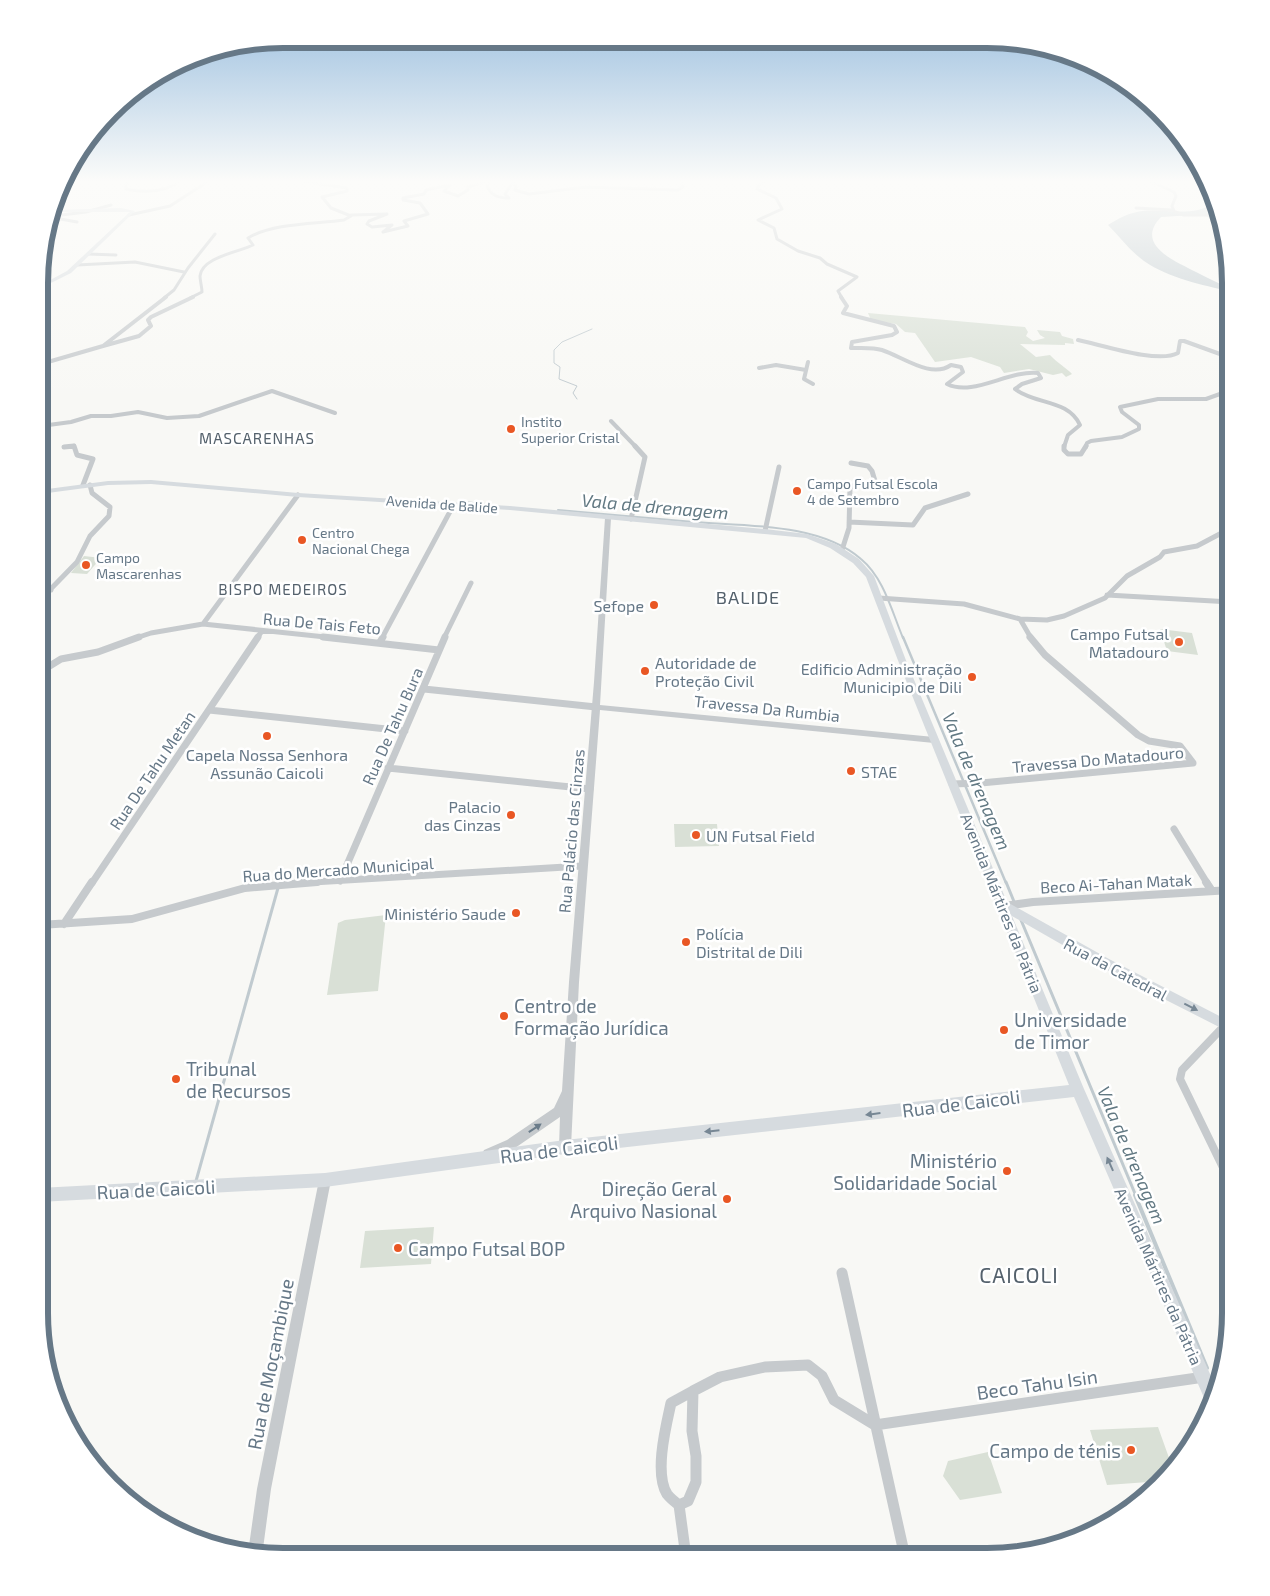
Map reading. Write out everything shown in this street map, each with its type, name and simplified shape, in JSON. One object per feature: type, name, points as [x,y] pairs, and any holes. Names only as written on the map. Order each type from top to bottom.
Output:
[{"type":"main road","points":[[48,282],[69,272],[88,254]]},
{"type":"main road","name":"Avenida de Balide","points":[[48,491],[86,485],[151,482],[298,495],[510,508],[608,518],[766,527],[844,547]]},
{"type":"main road","name":"Avenida Mártires da Pátria","points":[[844,547],[870,576],[934,740],[1004,906],[1078,1090],[1210,1390]]},
{"type":"main road","name":"Rua da Catedral","points":[[1004,906],[1039,928],[1222,1024]]},
{"type":"main road","name":"Rua de Caicoli","points":[[48,1195],[325,1180],[566,1147],[1078,1090]]},
{"type":"street","points":[[101,254],[116,255]]},
{"type":"street","points":[[102,346],[124,331],[174,290],[184,272],[198,254]]},
{"type":"street","points":[[48,362],[139,336],[151,326],[148,320],[151,317],[202,292],[200,276],[202,270],[216,258],[225,254]]},
{"type":"street","points":[[809,254],[820,258],[832,267],[855,275],[856,279],[838,291],[847,306],[843,312],[853,317],[894,326],[897,332],[892,335],[852,342],[851,348],[880,349],[934,371],[944,370],[951,365],[961,366],[963,372],[961,375],[947,384],[957,389],[974,386],[1027,370],[1038,373],[1041,378],[1022,384],[1015,389],[1023,395],[1068,410],[1078,418],[1080,425],[1067,434],[1064,439],[1064,450],[1068,454],[1081,454],[1087,443],[1091,441],[1120,438],[1136,432],[1139,429],[1139,425],[1122,412],[1120,406],[1157,399],[1206,399],[1222,393]]},
{"type":"street","points":[[77,265],[134,262],[184,272]]},
{"type":"street","points":[[1078,340],[1162,359],[1178,353],[1180,341],[1187,341],[1222,355]]},
{"type":"street","points":[[808,362],[804,378],[813,384]]},
{"type":"street","points":[[759,368],[776,365],[806,370]]},
{"type":"street","points":[[48,425],[71,422],[90,416],[134,413],[146,413],[167,418],[199,416],[272,391],[335,413]]},
{"type":"street","points":[[611,420],[645,457],[641,481],[634,499],[632,518]]},
{"type":"street","points":[[50,590],[77,562],[90,536],[107,520],[111,511],[110,507],[92,493],[86,485],[93,458],[78,457],[75,454],[74,446],[64,447]]},
{"type":"street","points":[[844,547],[849,522],[850,488],[855,485],[875,481],[871,467],[867,464],[850,463]]},
{"type":"street","points":[[766,527],[780,467]]},
{"type":"street","points":[[849,522],[908,526],[912,525],[925,508],[968,494]]},
{"type":"street","points":[[203,624],[298,495]]},
{"type":"street","points":[[380,642],[453,506]]},
{"type":"street","name":"Rua Palácio das Cinzas","points":[[566,1147],[567,1090],[582,866],[596,707],[608,518]]},
{"type":"street","points":[[879,598],[964,604],[1020,619],[1047,620],[1064,616],[1105,598],[1127,576],[1160,557],[1164,552],[1197,546],[1222,533]]},
{"type":"street","name":"Rua De Tahu Bura","points":[[340,881],[424,689],[439,650],[471,583]]},
{"type":"street","points":[[1107,595],[1222,601]]},
{"type":"street","name":"Travessa Do Matadouro","points":[[952,784],[982,783],[1193,763],[1181,746],[1149,741],[1138,736],[1116,718],[1045,655],[1026,632],[1020,619]]},
{"type":"street","name":"Rua De Tais Feto","points":[[48,667],[61,659],[98,652],[151,632],[203,624],[439,650]]},
{"type":"street","name":"Rua De Tahu Metan","points":[[64,924],[262,631]]},
{"type":"street","points":[[424,689],[596,707]]},
{"type":"street","name":"Travessa Da Rumbia","points":[[596,707],[934,740]]},
{"type":"street","points":[[210,710],[405,731]]},
{"type":"street","points":[[388,768],[590,789]]},
{"type":"street","points":[[1174,829],[1212,891]]},
{"type":"street","name":"Rua do Mercado Municipal","points":[[48,925],[132,919],[245,888],[282,884],[582,866]]},
{"type":"street","name":"Beco Ai-Tahan Matak","points":[[1004,906],[1033,902],[1222,890]]},
{"type":"street","points":[[1222,1033],[1182,1070],[1180,1078],[1222,1165]]},
{"type":"street","points":[[476,1159],[511,1144],[558,1112],[567,1090]]},
{"type":"street","name":"Rua de Moçambique","points":[[256,1547],[264,1489],[325,1180]]},
{"type":"street","points":[[842,1274],[903,1548]]},
{"type":"street","points":[[685,1548],[679,1505],[666,1492],[663,1470],[665,1432],[671,1403],[720,1377],[765,1367],[808,1365],[822,1376],[834,1400],[875,1426]]},
{"type":"street","name":"Beco Tahu Isin","points":[[875,1426],[1204,1377]]},
{"type":"street","points":[[679,1505],[688,1501],[696,1482],[696,1456],[692,1431],[693,1390]]},
{"type":"shaded area","points":[[1136,254],[1165,254],[1222,285],[1222,290],[1164,272]]},
{"type":"shaded area","points":[[868,313],[1025,327],[1028,332],[1026,336],[1033,341],[1045,338],[1037,330],[1060,332],[1062,336],[1073,339],[1074,344],[1020,344],[1036,357],[1050,355],[1072,374],[1066,377],[1062,373],[1053,375],[1029,369],[1004,373],[1000,367],[971,357],[935,362],[915,333],[905,332],[896,324],[871,320]]},
{"type":"shaded area","name":"Campo Mascarenhas","points":[[84,556],[101,558],[87,574],[71,573]]},
{"type":"shaded area","name":"Campo Futsal Matadouro","points":[[1160,629],[1192,633],[1198,655],[1167,651]]},
{"type":"shaded area","name":"UN Futsal Field","points":[[674,824],[717,824],[719,846],[675,847]]},
{"type":"shaded area","points":[[386,915],[378,991],[327,995],[338,923],[345,920]]},
{"type":"shaded area","name":"Campo Futsal BOP","points":[[434,1227],[431,1264],[360,1268],[365,1231]]},
{"type":"shaded area","name":"Campo de ténis","points":[[1158,1427],[1170,1461],[1152,1482],[1107,1485],[1090,1430]]},
{"type":"shaded area","points":[[988,1452],[1002,1493],[960,1500],[943,1476],[948,1461]]},
{"type":"waterway","points":[[577,399],[573,393],[577,386],[559,379],[560,367],[554,363],[554,350],[562,342],[592,329]]},
{"type":"waterway","name":"Vala de drenagem","points":[[462,502],[485,504]]},
{"type":"waterway","name":"Vala de drenagem","points":[[558,510],[782,528],[825,539],[844,547],[869,567],[881,585],[903,638]]},
{"type":"waterway","name":"Vala de drenagem","points":[[903,637],[1006,883]]},
{"type":"waterway","name":"Vala de drenagem","points":[[1006,882],[1015,904]]},
{"type":"waterway","points":[[196,1181],[278,888]]},
{"type":"waterway","name":"Vala de drenagem","points":[[1021,920],[1136,1196]]},
{"type":"waterway","name":"Vala de drenagem","points":[[1135,1195],[1207,1368]]},
{"type":"place","name":"Instito Superior Cristal","points":[[511,429]]},
{"type":"place","name":"Campo Futsal Escola 4 de Setembro","points":[[797,491]]},
{"type":"place","name":"Centro Nacional Chega","points":[[302,540]]},
{"type":"place","name":"Campo Mascarenhas","points":[[86,565]]},
{"type":"place","name":"Sefope","points":[[654,605]]},
{"type":"place","name":"Campo Futsal Matadouro","points":[[1179,642]]},
{"type":"place","name":"Autoridade de Proteção Civil","points":[[645,671]]},
{"type":"place","name":"Edificio Administração Municipio de Dili","points":[[972,677]]},
{"type":"place","name":"Capela Nossa Senhora Assunão Caicoli","points":[[267,736]]},
{"type":"place","name":"STAE","points":[[851,771]]},
{"type":"place","name":"Palacio das Cinzas","points":[[511,815]]},
{"type":"place","name":"UN Futsal Field","points":[[696,835]]},
{"type":"place","name":"Ministério Saude","points":[[516,913]]},
{"type":"place","name":"Polícia Distrital de Dili","points":[[686,942]]},
{"type":"place","name":"Centro de Formação Jurídica","points":[[504,1016]]},
{"type":"place","name":"Universidade de Timor","points":[[1004,1030]]},
{"type":"place","name":"Tribunal de Recursos","points":[[176,1079]]},
{"type":"place","name":"Ministério Solidaridade Social","points":[[1007,1171]]},
{"type":"place","name":"Direção Geral Arquivo Nasional","points":[[727,1199]]},
{"type":"place","name":"Campo Futsal BOP","points":[[398,1248]]},
{"type":"place","name":"Campo de ténis","points":[[1131,1450]]},
{"type":"district","name":"MASCARENHAS","points":[[257,438]]},
{"type":"district","name":"BISPO MEDEIROS","points":[[283,589]]},
{"type":"district","name":"BALIDE","points":[[748,597]]},
{"type":"district","name":"CAICOLI","points":[[1019,1274]]}]
